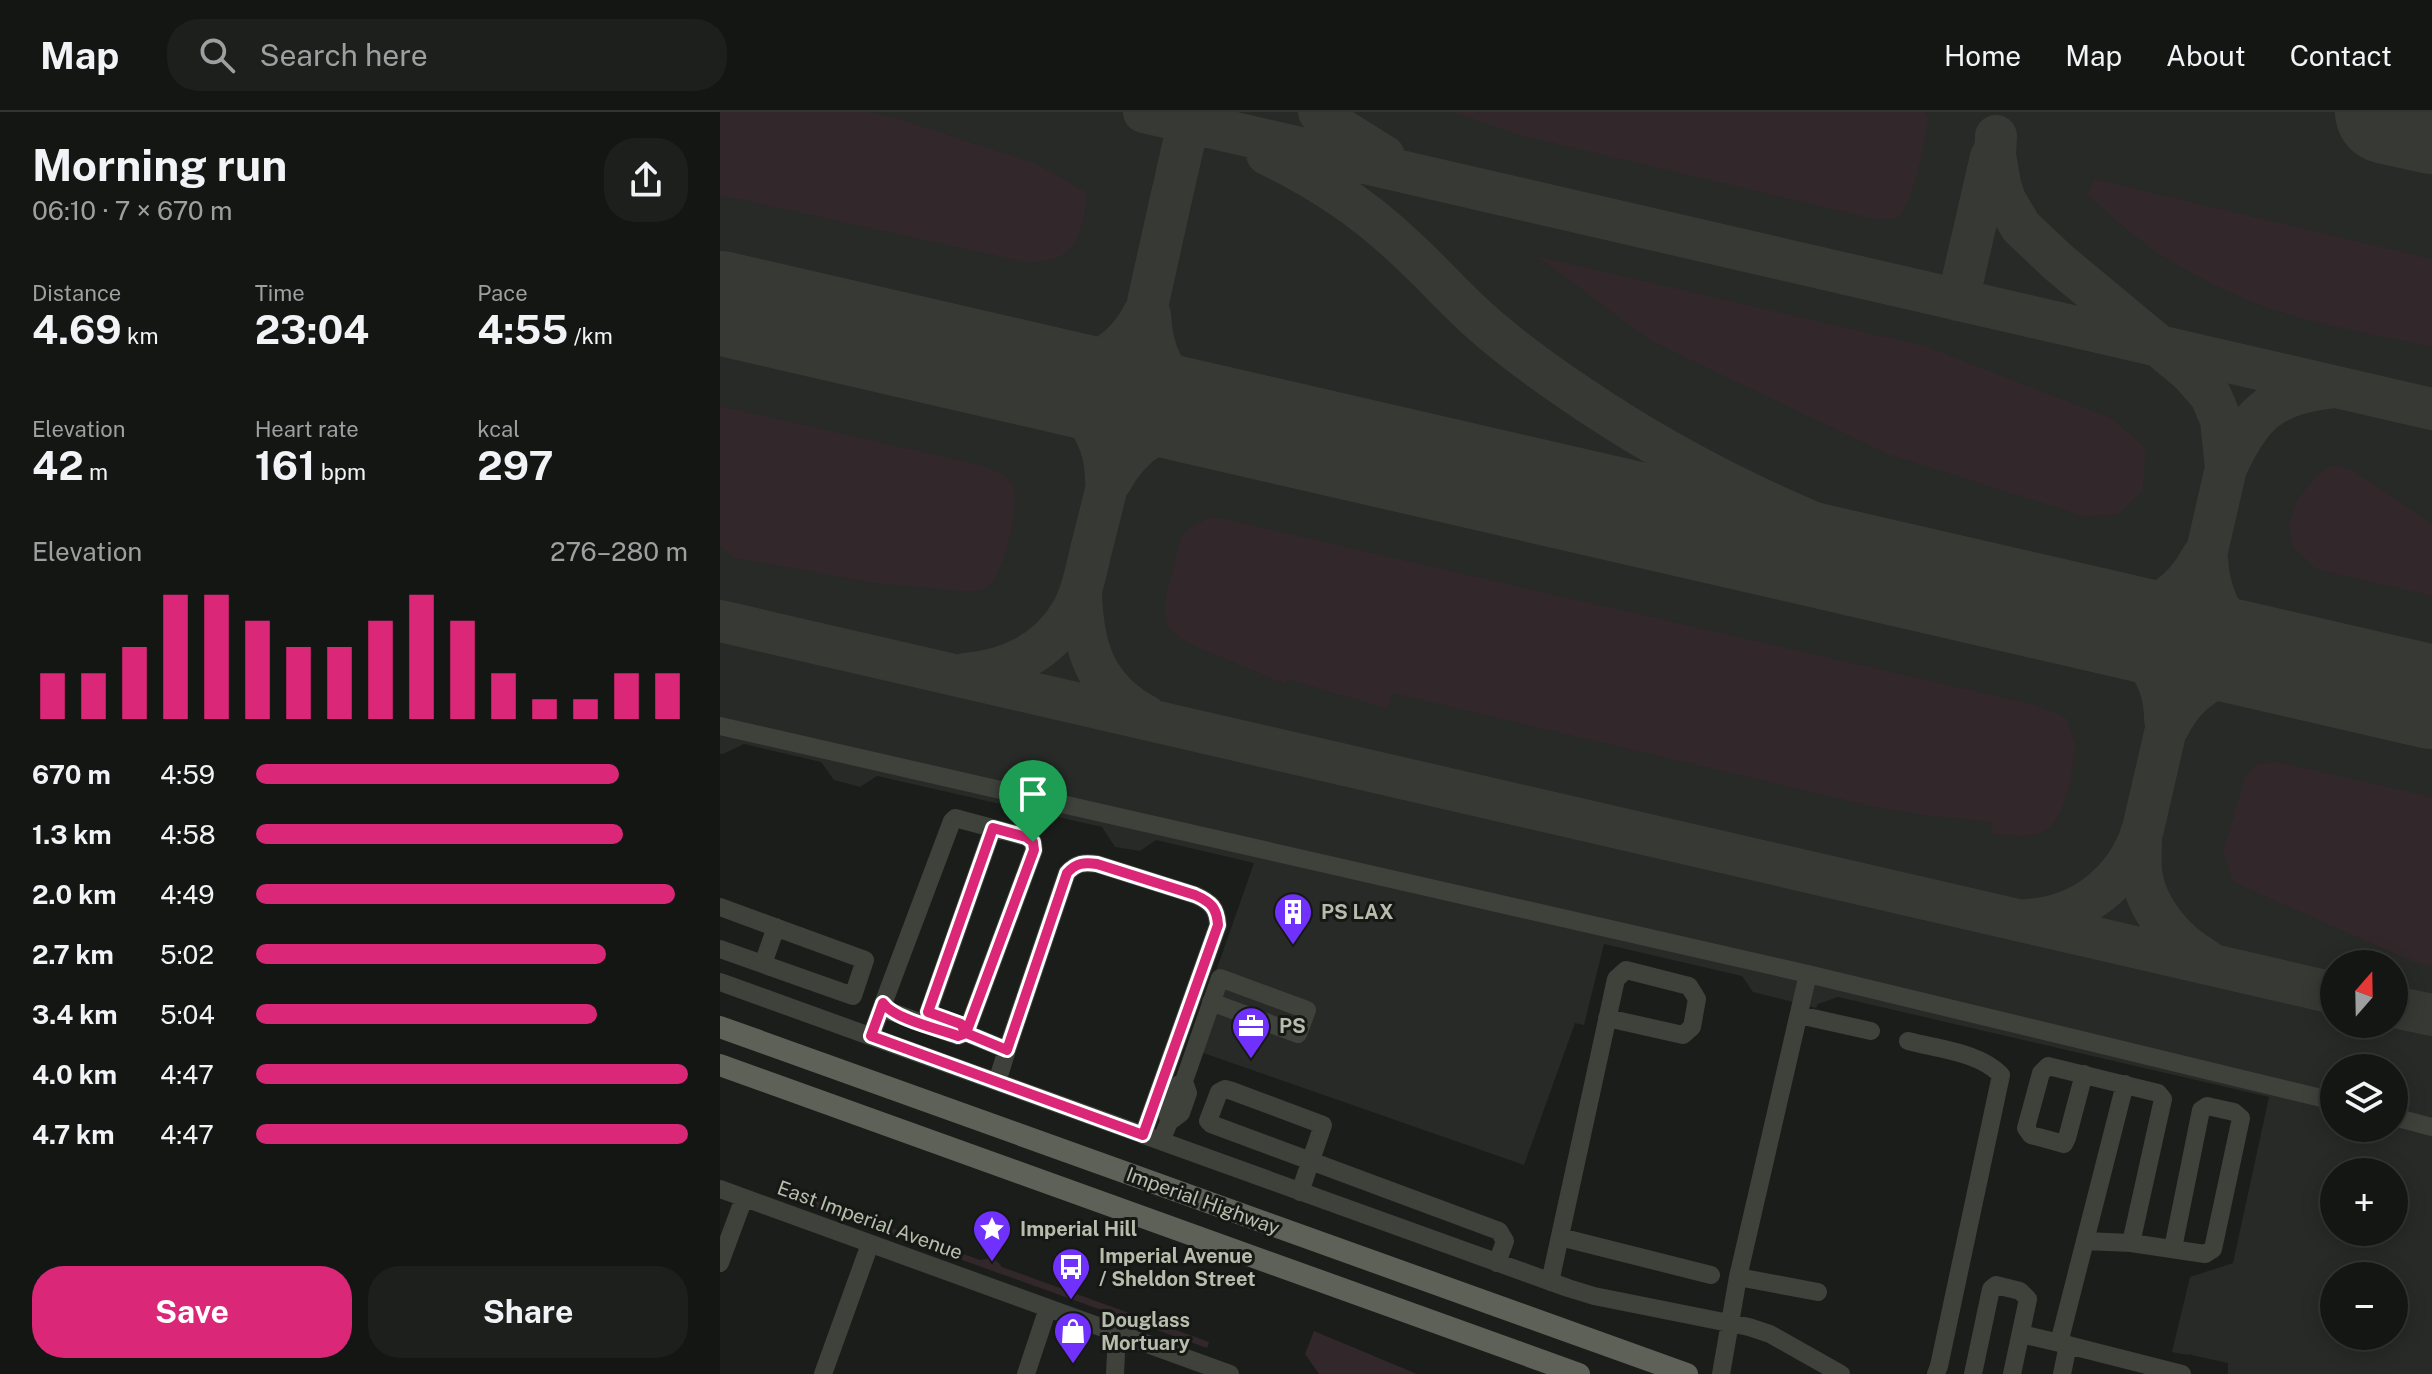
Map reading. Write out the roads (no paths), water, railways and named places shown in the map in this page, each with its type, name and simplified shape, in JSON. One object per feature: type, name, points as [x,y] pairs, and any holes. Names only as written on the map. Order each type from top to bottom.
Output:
[{"type":"main road","name":"Imperial Highway","points":[[720,1027],[1687,1374]]},
{"type":"main road","name":"Imperial Highway","points":[[720,1065],[1579,1374]]},
{"type":"street","points":[[721,729],[1808,974],[2320,1098]]},
{"type":"street","points":[[871,1036],[955,818],[1026,837],[1033,842],[1034,850],[966,1033]]},
{"type":"street","points":[[926,1018],[993,828]]},
{"type":"street","points":[[997,1082],[1067,873],[1075,865],[1087,862],[1097,864],[1195,895],[1209,901],[1217,911],[1218,925],[1143,1135]]},
{"type":"street","points":[[720,907],[865,960],[853,996],[720,949]]},
{"type":"street","points":[[763,964],[776,927]]},
{"type":"street","points":[[1550,1282],[1607,1018],[1616,979],[1626,970],[1689,986],[1697,999],[1692,1027],[1683,1035],[1607,1018]]},
{"type":"street","points":[[1721,1374],[1738,1277],[1808,974]]},
{"type":"street","points":[[1161,1141],[1169,1122],[1181,1113],[1188,1093],[1184,1081],[1211,1002],[1220,978],[1307,1010],[1298,1034],[1211,1002]]},
{"type":"street","points":[[720,982],[1550,1282],[1594,1296],[1770,1334],[1841,1374]]},
{"type":"street","points":[[883,1003],[889,1011],[926,1018],[958,1036],[966,1033],[1007,1050]]},
{"type":"street","points":[[1799,1015],[1871,1031]]},
{"type":"street","points":[[1908,1041],[1992,1065],[2001,1075],[1936,1374]]},
{"type":"street","points":[[2084,1074],[2158,1093],[2163,1099],[2131,1243]]},
{"type":"street","points":[[2062,1374],[2064,1344],[2085,1241],[2125,1084]]},
{"type":"street","points":[[1300,1192],[1309,1161],[1323,1125],[1232,1091],[1225,1089],[1219,1092],[1208,1121],[1211,1124],[1309,1161],[1499,1231],[1505,1241],[1497,1263]]},
{"type":"street","points":[[2085,1241],[2131,1243],[2205,1254],[2213,1249],[2241,1118],[2234,1112],[2207,1106],[2201,1110],[2173,1248]]},
{"type":"street","points":[[2408,1121],[2432,1127]]},
{"type":"street","name":"East Imperial Avenue","points":[[720,1189],[1230,1374]]},
{"type":"street","points":[[1398,1227],[1408,1197]]},
{"type":"street","points":[[720,1263],[744,1198]]},
{"type":"street","points":[[1560,1237],[1711,1275]]},
{"type":"street","points":[[823,1374],[870,1244]]},
{"type":"street","points":[[1738,1277],[1818,1292]]},
{"type":"street","points":[[1973,1374],[1991,1289],[1996,1285],[2020,1291],[2028,1299],[2012,1374]]},
{"type":"street","points":[[1026,1374],[1048,1308]]},
{"type":"street","points":[[1115,1374],[1117,1333]]},
{"type":"street","points":[[2021,1334],[2182,1374]]},
{"type":"place","name":"PS LAX","points":[[1293,946]]},
{"type":"place","name":"PS","points":[[1251,1060]]},
{"type":"place","name":"Imperial Hill","points":[[992,1263]]},
{"type":"place","name":"Imperial Avenue / Sheldon Street","points":[[1071,1301]]},
{"type":"place","name":"Douglass Mortuary","points":[[1073,1365]]}]
